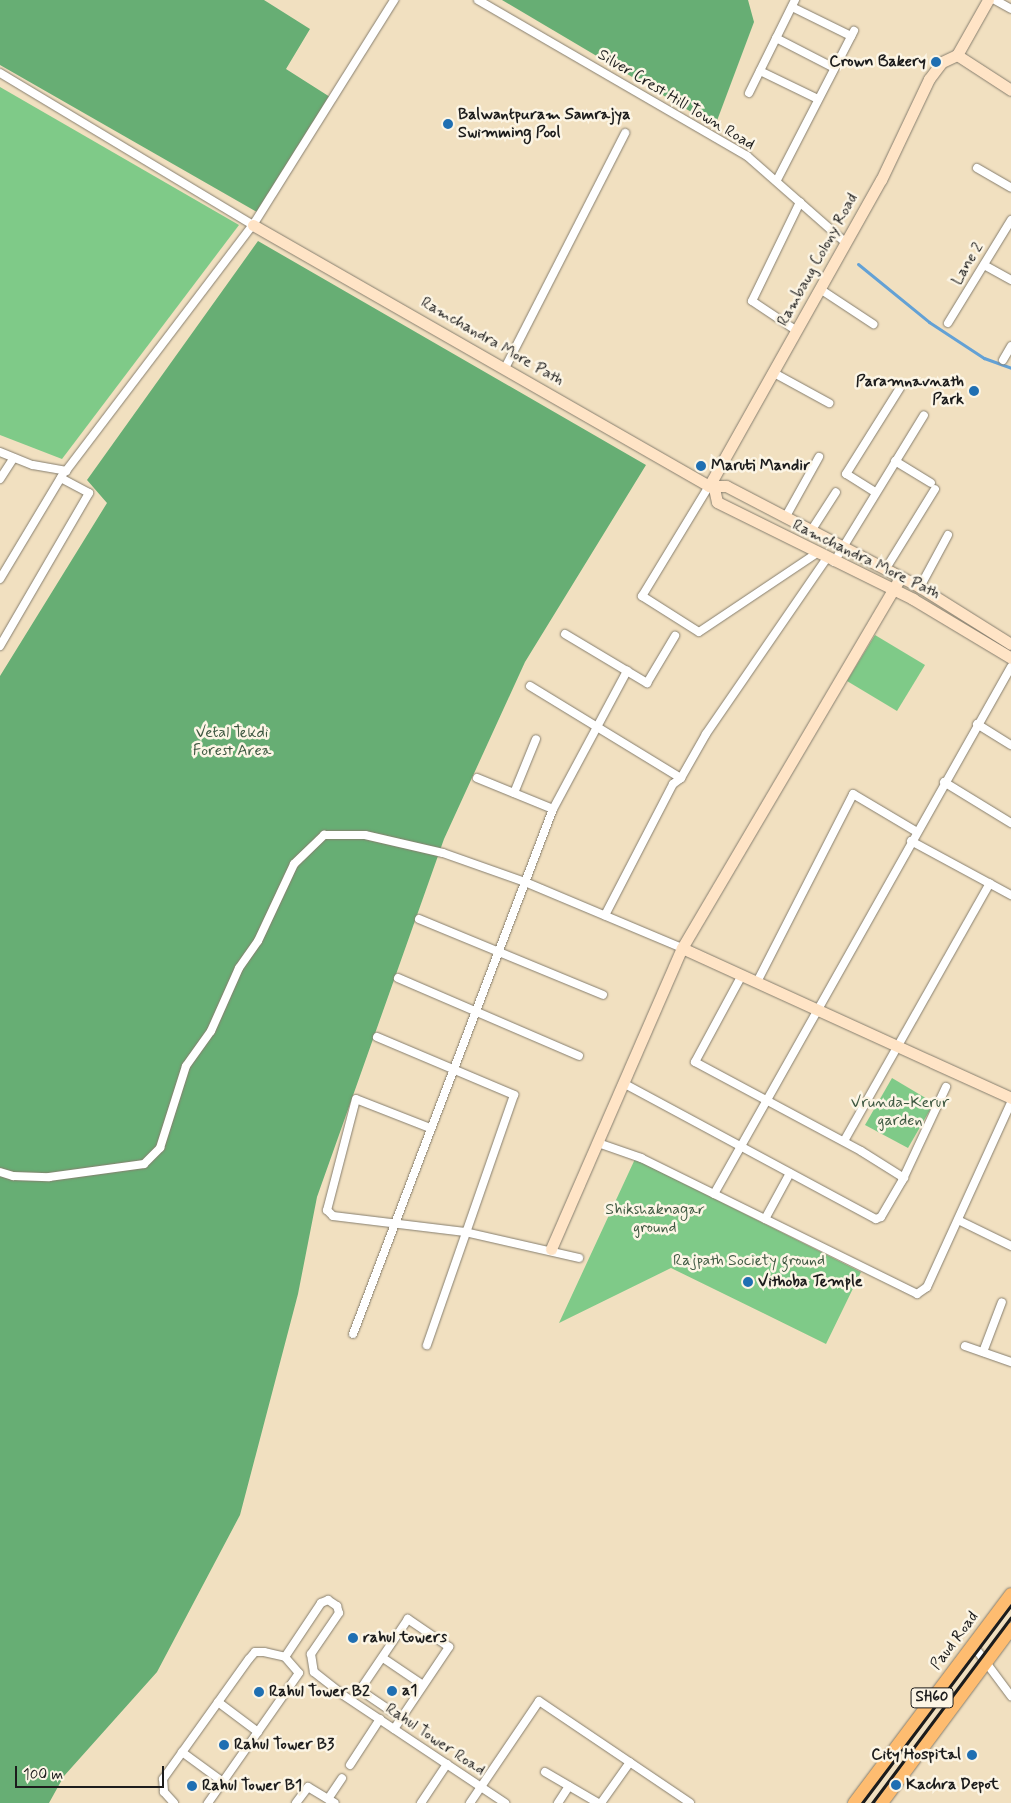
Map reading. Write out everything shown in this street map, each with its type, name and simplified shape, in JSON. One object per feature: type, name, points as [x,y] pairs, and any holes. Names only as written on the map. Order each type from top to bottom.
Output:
[{"type":"main road","name":"Paud Road","points":[[854,1803],[1011,1594]]},
{"type":"main road","name":"SH60","points":[[882,1803],[1011,1629]]},
{"type":"street","points":[[0,579],[66,471],[254,225],[394,0]]},
{"type":"street","name":"Silver Crest Hill Town Road","points":[[478,0],[747,156],[846,243]]},
{"type":"street","name":"Rambaug Colony Road","points":[[711,487],[881,180],[929,79],[942,62],[957,55],[988,0]]},
{"type":"street","points":[[995,0],[1011,9]]},
{"type":"street","points":[[749,93],[793,3],[852,34],[776,180]]},
{"type":"street","points":[[776,38],[834,68]]},
{"type":"street","points":[[957,55],[1011,90]]},
{"type":"street","points":[[760,71],[818,100]]},
{"type":"street","points":[[0,73],[254,225]]},
{"type":"street","points":[[505,368],[625,133]]},
{"type":"street","points":[[977,168],[1011,188]]},
{"type":"street","points":[[797,331],[752,300],[800,202]]},
{"type":"street","name":"Lane 2","points":[[948,323],[1011,220]]},
{"type":"street","name":"Ramchandra More Path","points":[[254,225],[711,487],[726,486],[920,587],[1011,644]]},
{"type":"street","points":[[984,264],[1011,280]]},
{"type":"street","points":[[820,289],[873,324]]},
{"type":"street","points":[[1004,360],[1011,346]]},
{"type":"street","points":[[774,373],[829,403]]},
{"type":"street","points":[[875,492],[846,474],[900,388]]},
{"type":"street","points":[[711,487],[642,596],[698,632],[842,548],[924,415]]},
{"type":"street","points":[[0,452],[13,459],[66,471]]},
{"type":"street","points":[[785,518],[819,457]]},
{"type":"street","points":[[0,479],[13,459]]},
{"type":"street","points":[[885,570],[933,486],[894,461]]},
{"type":"street","points":[[0,646],[89,493],[61,478]]},
{"type":"street","name":"Ramchandra More Path","points":[[711,487],[716,502],[894,590],[1011,658]]},
{"type":"street","points":[[811,531],[836,492]]},
{"type":"street","points":[[920,587],[948,535]]},
{"type":"street","points":[[605,915],[673,784],[680,778],[706,734],[826,557]]},
{"type":"street","points":[[550,1249],[682,948],[900,578]]},
{"type":"street","points":[[565,634],[647,683],[675,636]]},
{"type":"street","points":[[714,1194],[739,1145],[1011,666]]},
{"type":"street","points":[[353,1334],[553,809],[595,725],[627,671]]},
{"type":"street","points":[[530,686],[680,778]]},
{"type":"street","points":[[977,724],[1011,745]]},
{"type":"street","points":[[514,793],[536,739]]},
{"type":"street","points":[[477,778],[553,809]]},
{"type":"street","points":[[944,782],[1011,823]]},
{"type":"street","points":[[757,982],[853,794],[916,832]]},
{"type":"street","points":[[0,1172],[13,1176],[49,1177],[144,1164],[160,1148],[186,1066],[211,1031],[239,968],[258,941],[294,864],[324,835],[365,835],[443,853],[524,882],[682,948],[1011,1098]]},
{"type":"street","points":[[911,841],[1011,895]]},
{"type":"street","points":[[844,1141],[990,883]]},
{"type":"street","points":[[419,919],[604,995]]},
{"type":"street","points":[[742,975],[695,1062],[844,1141],[904,1178]]},
{"type":"street","points":[[398,978],[579,1056]]},
{"type":"street","points":[[377,1037],[514,1095],[426,1345]]},
{"type":"street","points":[[623,1083],[876,1219],[881,1218],[904,1178],[946,1088]]},
{"type":"street","points":[[430,1128],[356,1099],[327,1210],[333,1216],[394,1225],[465,1232],[550,1249],[579,1258]]},
{"type":"street","points":[[598,1143],[641,1158],[917,1294],[927,1287],[1011,1102]]},
{"type":"street","points":[[765,1218],[790,1173]]},
{"type":"street","points":[[958,1220],[1011,1246]]},
{"type":"street","points":[[983,1352],[1002,1302]]},
{"type":"street","points":[[965,1346],[1011,1362]]},
{"type":"street","name":"Rahul Tower Road","points":[[285,1657],[321,1603],[328,1600],[337,1606],[339,1613],[311,1654],[311,1667],[350,1700],[505,1803]]},
{"type":"street","points":[[394,1729],[449,1646],[408,1619],[360,1690],[401,1718]]},
{"type":"street","points":[[973,1645],[1010,1694]]},
{"type":"street","points":[[174,1803],[162,1786],[182,1752],[256,1652],[285,1657],[299,1673],[208,1803]]},
{"type":"street","points":[[382,1658],[423,1685]]},
{"type":"street","points":[[218,1702],[258,1732]]},
{"type":"street","points":[[470,1803],[539,1702],[690,1803]]},
{"type":"street","points":[[350,1765],[380,1719]]},
{"type":"street","points":[[182,1752],[222,1782]]},
{"type":"street","points":[[545,1772],[599,1803],[630,1762]]},
{"type":"street","points":[[421,1803],[447,1764]]},
{"type":"street","points":[[296,1803],[308,1787],[332,1801],[342,1778]]},
{"type":"street","points":[[558,1803],[569,1786]]},
{"type":"green space","points":[[0,0],[264,0],[310,29],[286,69],[330,97],[257,212],[0,65]]},
{"type":"green space","points":[[502,0],[748,0],[754,22],[715,126]]},
{"type":"green space","points":[[0,87],[239,225],[62,459],[0,435]]},
{"type":"green space","name":"Vetal Tekdi Forest Area","points":[[258,241],[646,465],[525,662],[444,839],[317,1197],[298,1294],[240,1515],[157,1672],[64,1776],[49,1803],[0,1803],[0,676],[107,503],[87,480]]},
{"type":"green space","points":[[875,635],[925,665],[897,711],[847,681]]},
{"type":"green space","name":"Vrunda-Kerur garden","points":[[892,1078],[934,1103],[908,1148],[865,1125]]},
{"type":"green space","points":[[635,1159],[861,1272],[826,1344],[671,1268],[559,1323]]},
{"type":"waterway","points":[[858,264],[929,322],[984,358],[1011,368]]},
{"type":"railway","points":[[862,1803],[1011,1605]]},
{"type":"railway","points":[[872,1803],[1011,1617]]},
{"type":"place","name":"Crown Bakery","points":[[936,62]]},
{"type":"place","name":"Balwantpuram Samrajya Swimming Pool","points":[[448,124]]},
{"type":"place","name":"Paramnavnath Park","points":[[974,391]]},
{"type":"place","name":"Maruti Mandir","points":[[701,466]]},
{"type":"place","name":"Vithoba Temple","points":[[748,1282]]},
{"type":"place","name":"rahul towers","points":[[353,1638]]},
{"type":"place","name":"a1","points":[[392,1691]]},
{"type":"place","name":"Rahul Tower B2","points":[[259,1692]]},
{"type":"place","name":"Rahul Tower B3","points":[[224,1745]]},
{"type":"place","name":"City Hospital","points":[[972,1755]]},
{"type":"place","name":"Kachra Depot","points":[[896,1785]]},
{"type":"place","name":"Rahul Tower B1","points":[[192,1786]]},
{"type":"park label","name":"Shikshaknagar ground","points":[[655,1219]]},
{"type":"park label","name":"Rajpath Society ground","points":[[749,1261]]}]
